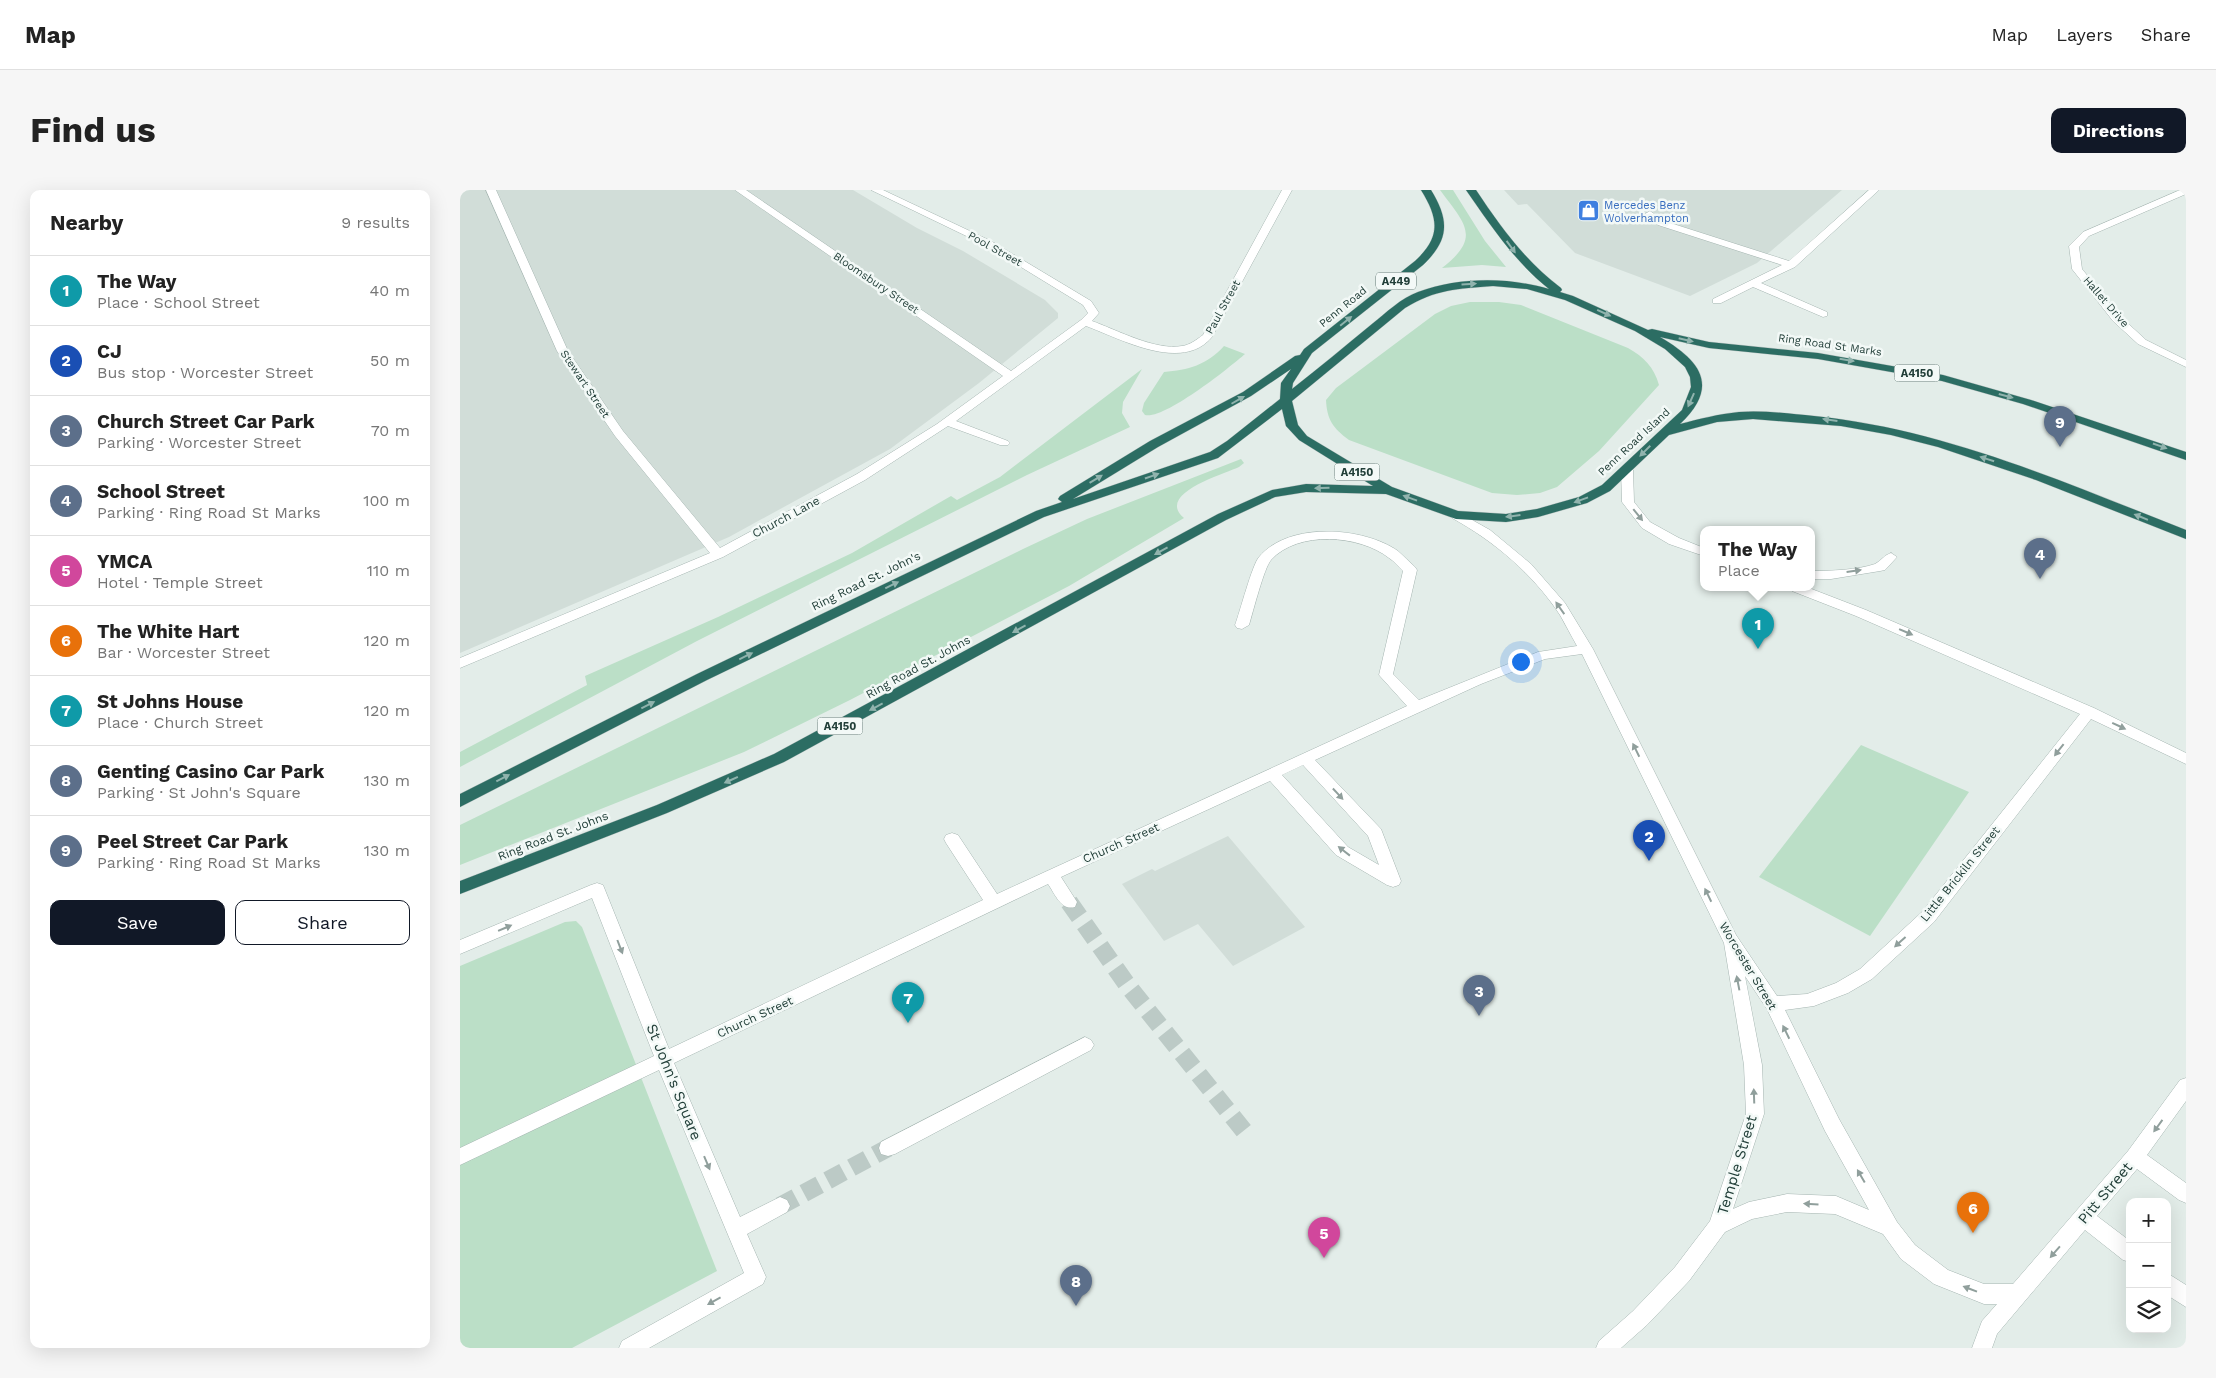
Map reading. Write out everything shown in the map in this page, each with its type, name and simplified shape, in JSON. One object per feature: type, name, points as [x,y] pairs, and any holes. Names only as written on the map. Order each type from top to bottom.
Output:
[{"type":"highway","name":"Penn Road","points":[[1286,400],[1287,382],[1308,351],[1419,263],[1435,246],[1440,230],[1439,213],[1426,190]]},
{"type":"highway","points":[[1471,190],[1518,257],[1539,278],[1569,298]]},
{"type":"highway","name":"Penn Road Island","points":[[1494,283],[1528,286],[1569,298],[1638,329],[1669,347],[1690,365],[1696,377],[1697,387],[1687,411],[1606,488],[1583,500],[1538,513],[1506,518],[1456,515],[1388,490],[1304,438],[1292,426],[1286,400],[1401,306],[1421,294],[1454,286],[1494,283]]},
{"type":"highway","name":"Ring Road St Marks","points":[[1638,329],[1709,345],[1818,356],[1943,378],[2028,402],[2186,456]]},
{"type":"highway","points":[[1040,514],[1154,444],[1182,431],[1247,394],[1308,351]]},
{"type":"highway","name":"Ring Road St. John's","points":[[460,800],[702,677],[1040,514],[1214,455],[1231,444],[1286,400]]},
{"type":"highway","name":"A4150","points":[[1664,433],[1704,421],[1748,415],[1829,420],[1909,436],[1958,449],[2034,475],[2186,536]]},
{"type":"highway","name":"Ring Road St. Johns","points":[[460,888],[662,809],[779,758],[1222,517],[1272,494],[1306,488],[1338,487],[1388,490]]},
{"type":"street","name":"Stewart Street","points":[[491,190],[524,269],[564,355],[601,410],[640,462],[676,502],[718,554]]},
{"type":"street","name":"Bloomsbury Street","points":[[740,190],[1011,376]]},
{"type":"street","name":"Pool Street","points":[[877,190],[988,243],[1087,302],[1094,313],[1085,322]]},
{"type":"street","name":"Paul Street","points":[[1085,322],[1165,350],[1180,350],[1195,346],[1207,337],[1288,190]]},
{"type":"street","points":[[1717,302],[1791,265],[1874,190]]},
{"type":"street","name":"Hallet Drive","points":[[2186,191],[2086,234],[2074,246],[2077,269],[2117,319],[2142,342],[2186,364]]},
{"type":"street","points":[[1650,214],[1661,224],[1791,265]]},
{"type":"street","points":[[1754,284],[1823,314]]},
{"type":"street","name":"Church Lane","points":[[460,663],[718,554],[861,477],[948,422],[1085,322]]},
{"type":"street","points":[[948,422],[1004,443]]},
{"type":"street","points":[[1626,470],[1628,502],[1646,525],[1674,541],[1700,551]]},
{"type":"street","name":"Worcester Street","points":[[1456,515],[1475,524],[1528,570],[1560,606],[1586,649],[1730,939],[1773,1004],[1832,1126],[1890,1228],[1908,1252],[1941,1278],[1984,1294],[2018,1294]]},
{"type":"street","points":[[1242,625],[1264,559],[1278,548],[1296,540],[1316,536],[1343,535],[1368,542],[1393,554],[1410,570],[1386,676],[1417,707]]},
{"type":"street","points":[[1815,575],[1831,575],[1880,567],[1891,557]]},
{"type":"street","points":[[1805,591],[1861,613],[2089,712],[2186,759]]},
{"type":"street","name":"Church Street","points":[[460,1157],[1050,875],[1417,707],[1476,681],[1543,656],[1586,649]]},
{"type":"street","name":"Little Brickiln Street","points":[[1773,1004],[1808,1001],[1842,988],[1866,974],[1921,923],[2089,712]]},
{"type":"street","points":[[1272,774],[1342,851],[1393,881],[1375,833],[1305,758]]},
{"type":"street","points":[[952,839],[994,903]]},
{"type":"street","points":[[1050,875],[1069,902]]},
{"type":"street","name":"St John's Square","points":[[460,947],[597,889],[664,1060],[756,1277],[629,1348]]},
{"type":"street","name":"Temple Street","points":[[1606,1348],[1640,1318],[1682,1274],[1718,1226],[1754,1114],[1753,1065],[1730,939]]},
{"type":"street","points":[[888,1148],[1085,1045]]},
{"type":"street","name":"Pitt Street","points":[[2018,1294],[2085,1218],[2135,1157],[2186,1086]]},
{"type":"street","points":[[2135,1157],[2186,1194]]},
{"type":"street","points":[[1718,1226],[1749,1211],[1787,1203],[1836,1205],[1890,1228]]},
{"type":"street","points":[[735,1230],[780,1206]]},
{"type":"street","points":[[2085,1218],[2126,1250]]},
{"type":"street","points":[[2171,1286],[2186,1298]]},
{"type":"street","points":[[1982,1348],[1989,1328],[2018,1294]]},
{"type":"shaded area","points":[[460,190],[853,190],[917,228],[963,251],[1045,300],[1058,313],[1058,318],[979,383],[890,449],[729,537],[460,653]]},
{"type":"shaded area","points":[[1504,190],[1842,190],[1757,263],[1690,296],[1575,253],[1527,204],[1518,205]]},
{"type":"shaded area","points":[[1228,836],[1305,927],[1233,966],[1198,924],[1164,941],[1122,884],[1152,869],[1155,871]]},
{"type":"green space","points":[[1440,190],[1453,190],[1485,241],[1506,267],[1482,265],[1442,268],[1462,248],[1466,239],[1462,221]]},
{"type":"green space","points":[[1470,302],[1499,302],[1521,305],[1628,348],[1648,363],[1659,385],[1599,451],[1557,487],[1540,493],[1517,495],[1492,493],[1349,440],[1339,432],[1329,418],[1326,400],[1336,388],[1435,314],[1451,306]]},
{"type":"green space","points":[[1224,346],[1245,354],[1181,402],[1166,410],[1145,415],[1142,411],[1144,403],[1164,372],[1181,370],[1204,362]]},
{"type":"green space","points":[[1142,369],[1123,402],[1122,413],[1130,427],[1027,475],[697,641],[460,767],[460,752],[587,685],[585,676],[718,617],[852,553],[951,496],[957,500],[1000,477]]},
{"type":"green space","points":[[1241,459],[1244,463],[1239,467],[1207,480],[1185,493],[1178,501],[1177,509],[1184,518],[1069,586],[850,700],[744,752],[460,865],[460,825],[1087,519]]},
{"type":"green space","points":[[1861,745],[1969,792],[1870,936],[1759,877]]},
{"type":"green space","points":[[576,921],[582,927],[717,1271],[572,1348],[460,1348],[460,966],[565,922]]},
{"type":"tunnel","points":[[1069,902],[1128,986],[1248,1136]]},
{"type":"tunnel","points":[[780,1206],[888,1148]]},
{"type":"place","name":"Mercedes Benz Wolverhampton","points":[[1588,211]]},
{"type":"place","name":"Peel Street Car Park","points":[[2060,447]]},
{"type":"place","name":"School Street","points":[[2040,579]]},
{"type":"place","name":"The Way","points":[[1758,649]]},
{"type":"place","name":"CJ","points":[[1649,861]]},
{"type":"place","name":"Church Street Car Park","points":[[1479,1016]]},
{"type":"place","name":"St Johns House","points":[[908,1023]]},
{"type":"place","name":"The White Hart","points":[[1973,1233]]},
{"type":"place","name":"YMCA","points":[[1324,1258]]},
{"type":"place","name":"Genting Casino Car Park","points":[[1076,1306]]}]
